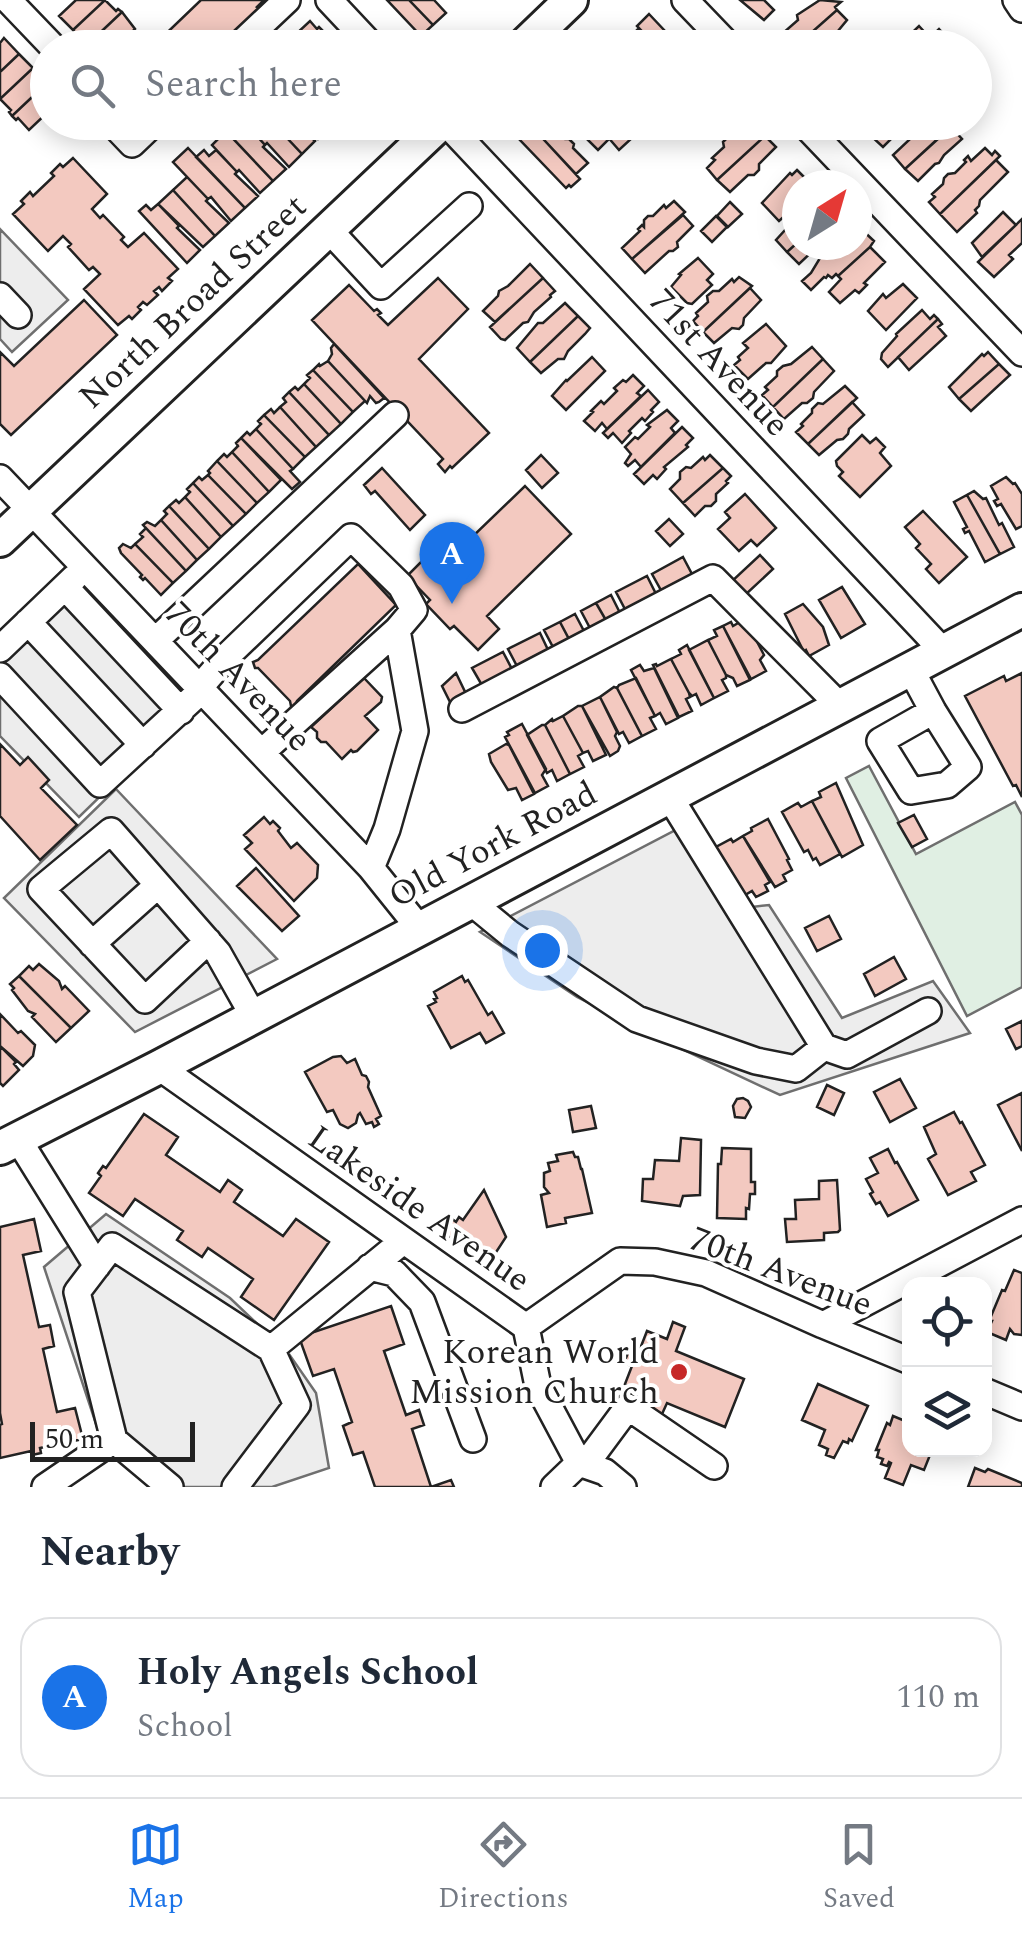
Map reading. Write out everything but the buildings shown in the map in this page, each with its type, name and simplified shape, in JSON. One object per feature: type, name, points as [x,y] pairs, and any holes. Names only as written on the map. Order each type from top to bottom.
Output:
[{"type":"main road","points":[[540,30],[571,0]]},
{"type":"main road","name":"North Broad Street","points":[[0,540],[425,140]]},
{"type":"main road","name":"Old York Road","points":[[9,1144],[1022,610]]},
{"type":"street","points":[[8,0],[37,30]]},
{"type":"street","points":[[255,30],[287,0]]},
{"type":"street","points":[[328,0],[357,30]]},
{"type":"street","points":[[686,0],[714,30]]},
{"type":"street","points":[[1016,0],[1022,9]]},
{"type":"street","name":"71st Avenue","points":[[461,140],[942,651]]},
{"type":"street","points":[[819,140],[1022,352]]},
{"type":"street","points":[[328,230],[381,286],[469,206]]},
{"type":"street","points":[[155,641],[395,415]]},
{"type":"street","name":"70th Avenue","points":[[0,478],[371,868],[420,929]]},
{"type":"street","points":[[0,676],[100,784],[180,711],[226,657],[351,537],[401,586],[414,610],[397,630],[262,752]]},
{"type":"street","points":[[0,649],[85,568]]},
{"type":"street","points":[[462,708],[713,578],[840,706]]},
{"type":"street","points":[[65,587],[180,711]]},
{"type":"street","points":[[28,622],[143,745]]},
{"type":"street","points":[[371,868],[387,829],[415,731],[397,630]]},
{"type":"street","points":[[910,668],[933,711]]},
{"type":"street","points":[[669,796],[824,1047],[847,1054],[928,1011]]},
{"type":"street","points":[[208,941],[145,1000],[41,889],[111,831],[208,941],[218,953],[254,1017]]},
{"type":"street","points":[[92,944],[158,885]]},
{"type":"street","points":[[472,902],[510,934],[638,1019],[756,1062],[796,1069],[824,1047]]},
{"type":"street","name":"Lakeside Avenue","points":[[158,1068],[526,1328],[538,1386],[582,1464]]},
{"type":"street","points":[[9,1144],[97,1266]]},
{"type":"street","points":[[823,1325],[1022,1220]]},
{"type":"street","points":[[271,1349],[403,1240]]},
{"type":"street","points":[[170,1487],[114,1440],[77,1292],[112,1246],[271,1349],[297,1405],[235,1487]]},
{"type":"street","name":"70th Avenue","points":[[526,1328],[620,1261],[656,1262],[706,1273],[902,1357]]},
{"type":"street","points":[[370,1268],[394,1273],[422,1302],[473,1440]]},
{"type":"street","points":[[992,1394],[1022,1407]]},
{"type":"street","points":[[554,1487],[582,1464],[628,1407],[714,1466]]},
{"type":"street","points":[[45,1487],[114,1440]]},
{"type":"street","points":[[582,1464],[605,1472],[624,1487]]},
{"type":"green space","points":[[869,766],[916,854],[1015,802],[1022,815],[1022,987],[967,1016],[846,778]]},
{"type":"shaded area","points":[[0,229],[68,300],[12,352],[0,339]]},
{"type":"shaded area","points":[[65,568],[197,702],[79,817],[0,736],[0,632]]},
{"type":"shaded area","points":[[116,789],[277,959],[135,1032],[4,898]]},
{"type":"shaded area","points":[[693,821],[744,908],[769,905],[842,1018],[933,981],[970,1033],[780,1095],[577,997],[480,932]]},
{"type":"shaded area","points":[[106,1214],[230,1298],[289,1354],[316,1393],[329,1468],[272,1487],[172,1487],[99,1433],[44,1267]]},
{"type":"place","name":"Holy Angels School","points":[[452,604]]},
{"type":"place","name":"Korean World Mission Church","points":[[679,1372]]}]
